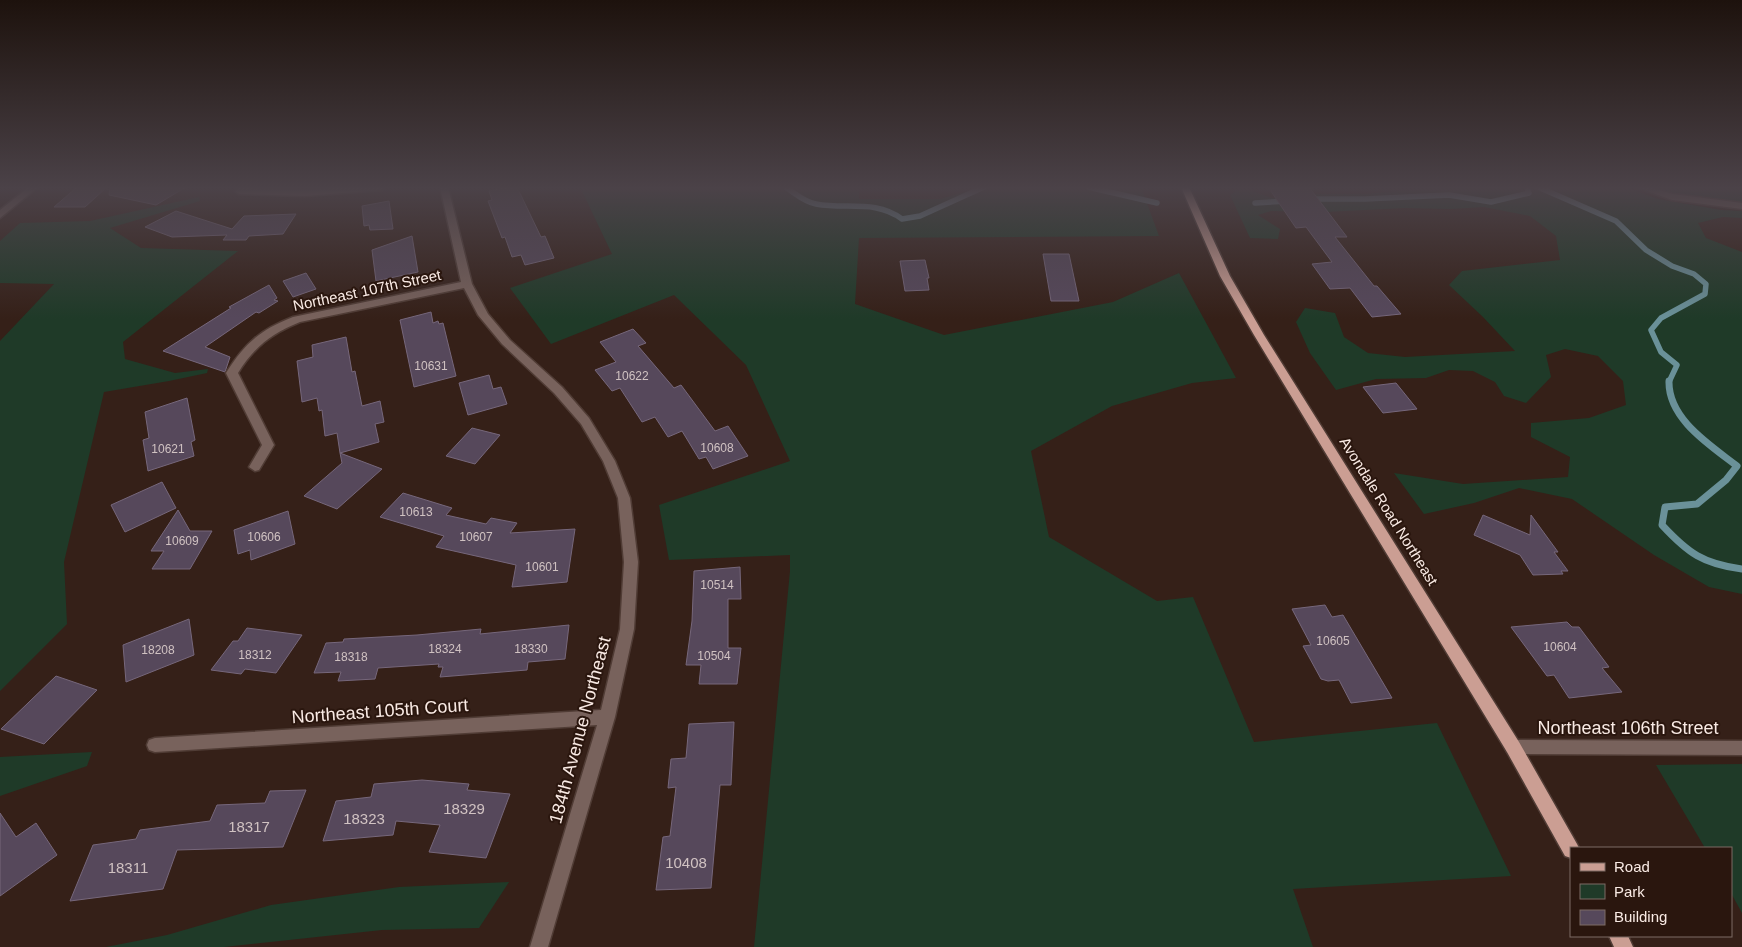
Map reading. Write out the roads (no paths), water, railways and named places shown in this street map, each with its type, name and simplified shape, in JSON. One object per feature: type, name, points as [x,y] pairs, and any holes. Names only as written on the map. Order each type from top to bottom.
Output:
[{"type":"main road","name":"Avondale Road Northeast","points":[[1206,231],[1225,276],[1259,335],[1513,747],[1570,848]]},
{"type":"street","name":"184th Avenue Northeast","points":[[455,231],[467,284],[483,315],[506,342],[558,390],[585,421],[610,461],[624,498],[631,562],[627,629],[607,717],[539,947]]},
{"type":"street","name":"Northeast 107th Street","points":[[255,467],[268,445],[232,373],[253,342],[274,328],[298,318],[467,284]]},
{"type":"street","name":"Northeast 105th Court","points":[[155,745],[607,717]]},
{"type":"street","name":"Northeast 106th Street","points":[[1513,747],[1742,748]]},
{"type":"waterway","points":[[1627,231],[1646,250],[1672,266],[1694,274],[1706,284],[1705,294],[1661,318],[1651,330],[1661,352],[1677,365],[1669,382]]},
{"type":"waterway","points":[[1669,382],[1675,407],[1683,419],[1703,440],[1737,466],[1726,480],[1697,504],[1665,507],[1662,525],[1680,543],[1697,556],[1717,564],[1742,569]]}]
